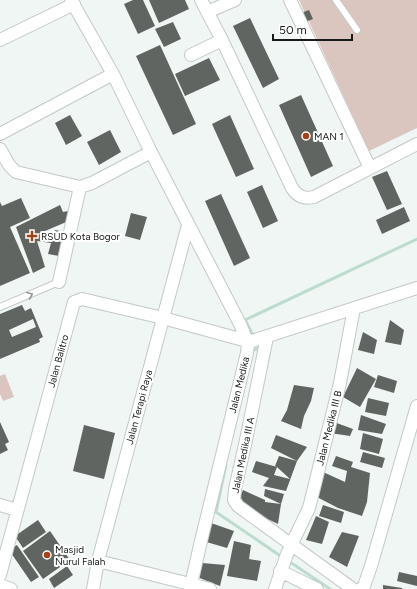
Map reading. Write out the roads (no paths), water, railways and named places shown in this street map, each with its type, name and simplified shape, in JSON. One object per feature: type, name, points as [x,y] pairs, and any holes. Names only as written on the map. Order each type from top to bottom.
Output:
[{"type":"street","points":[[201,0],[222,40],[292,188],[299,196],[305,198],[314,197],[417,144]]},
{"type":"street","points":[[206,12],[235,0]]},
{"type":"street","points":[[290,0],[370,168]]},
{"type":"street","points":[[0,40],[72,2]]},
{"type":"street","name":"Jalan Medika","points":[[72,2],[113,74],[188,225],[240,324],[256,340],[247,353],[204,526],[191,587]]},
{"type":"street","points":[[191,55],[222,40]]},
{"type":"street","points":[[0,134],[113,74]]},
{"type":"street","points":[[0,149],[16,172],[80,187],[92,183],[151,152]]},
{"type":"street","points":[[59,282],[80,187]]},
{"type":"street","name":"Jalan Terapi Raya","points":[[93,589],[98,561],[188,225]]},
{"type":"street","points":[[163,318],[256,340],[417,288]]},
{"type":"street","name":"Jalan Balitro","points":[[0,575],[74,302],[82,299],[163,318]]},
{"type":"street","name":"Jalan Medika III B","points":[[275,589],[281,570],[306,515],[313,494],[340,383],[354,308]]},
{"type":"street","name":"Jalan Medika III A","points":[[256,340],[246,440],[234,500],[238,506],[290,549]]},
{"type":"street","points":[[290,549],[361,588],[371,566],[417,406]]},
{"type":"street","points":[[0,505],[18,510]]},
{"type":"street","points":[[98,561],[191,587],[210,589]]},
{"type":"street","points":[[281,570],[317,589]]},
{"type":"street","points":[[0,585],[11,589]]},
{"type":"lane","points":[[336,0],[357,30]]},
{"type":"lane","points":[[0,307],[59,282]]},
{"type":"waterway","points":[[254,337],[245,320],[417,239]]},
{"type":"waterway","points":[[249,352],[259,348],[256,342]]},
{"type":"waterway","points":[[226,465],[216,512],[282,557]]},
{"type":"waterway","points":[[287,560],[330,589]]},
{"type":"place","name":"MAN 1","points":[[306,136]]},
{"type":"place","name":"RSUD Kota Bogor","points":[[32,236]]},
{"type":"place","name":"Masjid Nurul Falah","points":[[47,555]]}]
